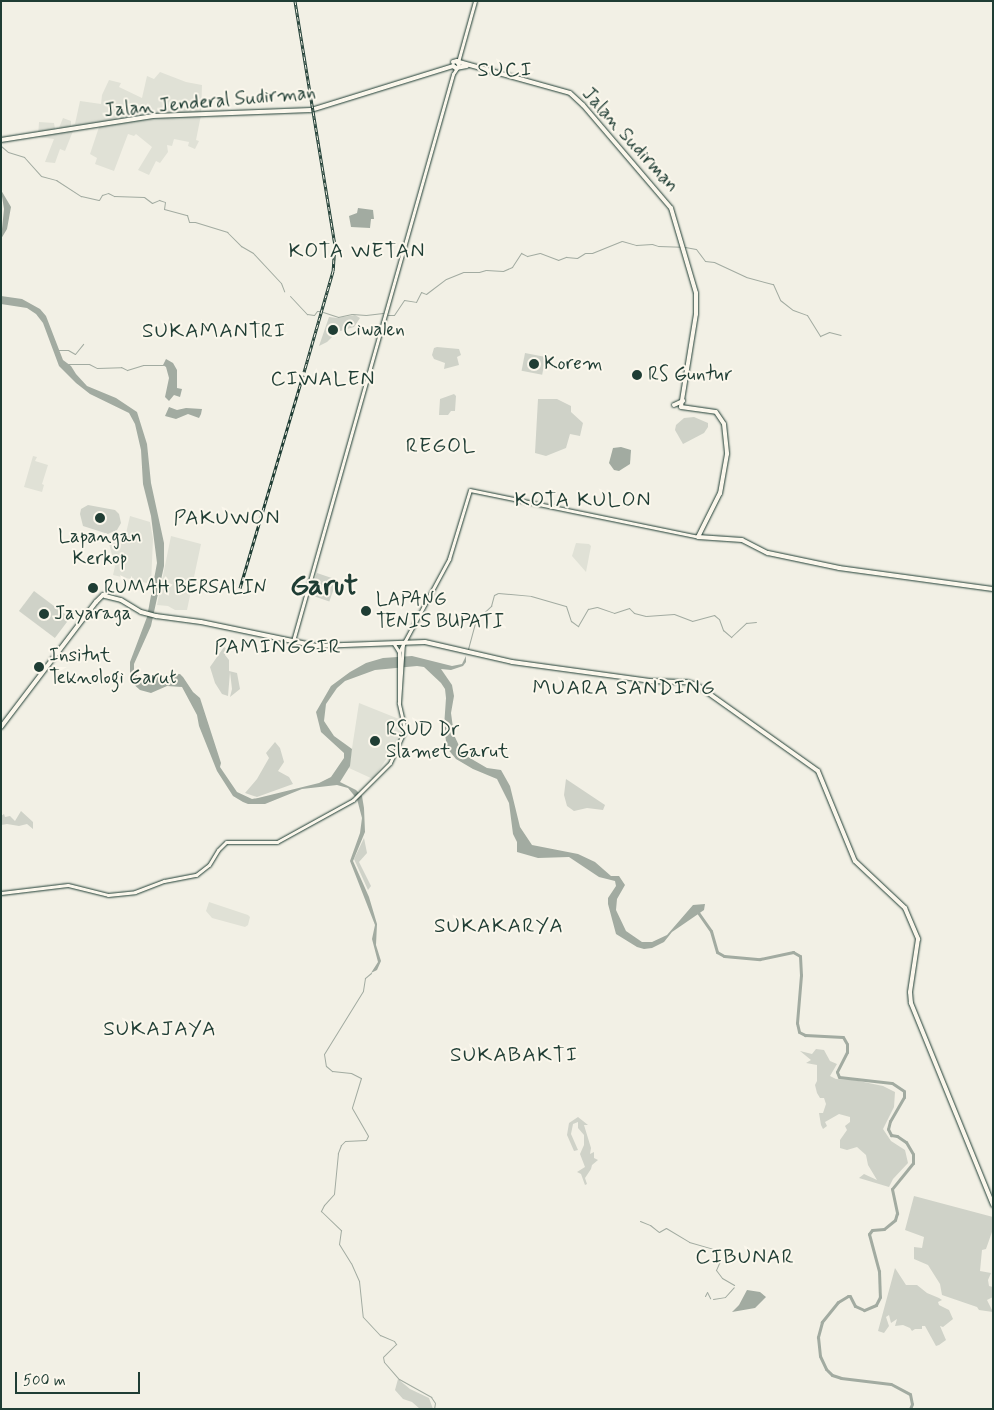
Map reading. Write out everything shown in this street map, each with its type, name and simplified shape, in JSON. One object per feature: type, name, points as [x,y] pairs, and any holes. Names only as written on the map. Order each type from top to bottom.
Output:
[{"type":"main road","points":[[293,641],[475,1]]},
{"type":"main road","name":"Jalan Sudirman","points":[[456,63],[564,90],[576,98],[670,206],[696,293],[697,306],[683,407],[690,409]]},
{"type":"main road","name":"Jalan Jenderal Sudirman","points":[[1,140],[148,117],[214,112],[311,110],[456,63]]},
{"type":"main road","points":[[674,405],[684,401],[690,409],[714,412],[721,416],[724,424],[727,452],[720,492],[698,536]]},
{"type":"main road","points":[[399,652],[450,560],[470,490],[698,536],[742,540],[771,554],[838,568],[993,589]]},
{"type":"main road","points":[[1,727],[95,604],[104,597],[116,598],[145,613],[156,616],[321,647],[425,642],[473,654],[594,674],[650,681],[686,682],[697,685],[818,771],[855,861],[905,908],[918,939],[910,992],[911,1001],[993,1205]]},
{"type":"main road","points":[[1,892],[60,885],[79,886],[108,895],[123,894],[164,881],[196,875],[209,865],[218,850],[226,842],[280,840],[356,797],[390,763],[405,728],[399,703],[400,656],[394,644]]},
{"type":"main road","points":[[400,656],[404,644]]},
{"type":"shaded area","points":[[160,72],[186,82],[202,85],[201,115],[196,140],[199,141],[195,149],[188,146],[189,142],[174,139],[172,146],[167,145],[168,152],[160,163],[156,161],[149,175],[138,170],[152,147],[136,134],[134,136],[128,134],[114,171],[95,164],[97,158],[90,154],[99,127],[73,131],[65,151],[60,149],[55,163],[45,162],[54,139],[38,137],[39,122],[54,123],[55,129],[59,128],[63,118],[71,121],[71,126],[75,124],[80,101],[101,104],[102,95],[109,80],[121,83],[119,87],[142,98],[147,76],[154,79]]},
{"type":"shaded area","points":[[1,190],[11,207],[7,229],[1,239],[4,209]]},
{"type":"shaded area","points":[[358,208],[373,210],[374,219],[371,219],[370,228],[351,227],[349,216],[357,213]]},
{"type":"shaded area","points":[[1,296],[22,299],[40,309],[46,316],[63,360],[71,366],[87,386],[116,398],[137,412],[147,444],[151,483],[164,543],[164,566],[151,626],[134,664],[134,671],[139,679],[180,674],[183,677],[193,692],[200,698],[221,763],[220,767],[237,792],[252,799],[319,783],[331,777],[344,758],[344,753],[321,732],[316,712],[331,686],[350,672],[366,663],[383,658],[412,656],[452,666],[462,664],[466,656],[466,662],[463,666],[451,670],[441,669],[452,685],[454,696],[451,713],[454,735],[463,754],[487,768],[501,770],[510,786],[520,827],[532,845],[578,854],[595,862],[611,876],[619,876],[625,885],[617,899],[616,910],[626,931],[642,942],[652,942],[667,935],[693,905],[705,904],[704,910],[672,932],[664,942],[652,948],[644,949],[637,947],[616,934],[608,904],[608,898],[616,886],[615,881],[599,877],[569,857],[538,858],[517,852],[517,842],[513,834],[509,803],[497,779],[473,769],[456,759],[447,748],[444,727],[446,698],[445,689],[441,683],[424,667],[375,670],[345,681],[337,688],[326,704],[324,721],[334,736],[352,749],[350,766],[340,782],[356,790],[362,796],[365,832],[353,861],[369,897],[377,924],[376,945],[381,961],[377,970],[371,973],[378,962],[372,939],[375,925],[350,861],[360,833],[362,818],[357,799],[348,788],[337,785],[302,789],[265,804],[248,804],[243,802],[233,796],[217,771],[199,726],[197,715],[182,687],[167,686],[151,693],[140,690],[130,681],[130,662],[147,617],[157,563],[151,516],[143,484],[141,450],[135,424],[129,413],[90,394],[59,366],[43,323],[36,314],[27,308],[1,304]]},
{"type":"shaded area","name":"Ciwalen","points":[[355,315],[360,318],[354,327],[337,332],[327,342],[319,346],[329,317],[337,318]]},
{"type":"shaded area","points":[[434,348],[459,349],[461,355],[457,357],[459,365],[444,369],[445,363],[434,359],[432,355]]},
{"type":"shaded area","name":"Korem","points":[[525,353],[546,357],[542,375],[522,371]]},
{"type":"shaded area","points":[[166,359],[173,363],[177,370],[177,388],[182,389],[180,397],[174,395],[169,401],[165,397],[169,378],[166,367],[163,365]]},
{"type":"shaded area","points":[[454,394],[456,396],[455,411],[451,411],[448,415],[439,415],[440,399]]},
{"type":"shaded area","points":[[538,399],[557,399],[571,406],[571,412],[583,423],[580,436],[570,434],[566,448],[546,456],[535,453]]},
{"type":"shaded area","points":[[169,407],[177,410],[186,408],[202,409],[199,418],[188,414],[176,419],[165,416]]},
{"type":"shaded area","points":[[694,417],[708,423],[708,427],[704,433],[683,444],[675,430],[676,425],[684,418]]},
{"type":"shaded area","points":[[621,447],[631,450],[630,464],[619,471],[614,470],[609,463],[613,448]]},
{"type":"shaded area","points":[[33,456],[37,457],[35,461],[48,465],[42,484],[44,485],[42,492],[24,487]]},
{"type":"shaded area","name":"Lapangan Kerkop","points":[[88,505],[115,510],[119,514],[121,523],[117,530],[108,534],[83,526],[80,514],[81,509]]},
{"type":"shaded area","points":[[130,516],[150,522],[153,539],[151,584],[113,575],[115,566],[109,544],[114,540],[124,542]]},
{"type":"shaded area","points":[[171,536],[201,544],[187,610],[175,610],[168,606],[157,605]]},
{"type":"shaded area","points":[[576,543],[589,544],[591,546],[586,572],[572,556]]},
{"type":"shaded area","points":[[317,573],[337,580],[329,602],[310,595]]},
{"type":"shaded area","name":"Jayaraga","points":[[34,591],[70,618],[55,638],[19,611]]},
{"type":"shaded area","points":[[224,647],[228,650],[225,655],[229,660],[229,671],[237,673],[240,689],[230,697],[232,689],[230,672],[228,696],[222,694],[215,683],[210,667]]},
{"type":"shaded area","name":"RSUD Dr Slamet Garut","points":[[359,703],[399,719],[403,727],[389,755],[373,779],[349,768]]},
{"type":"shaded area","points":[[275,742],[280,748],[284,762],[278,771],[289,777],[293,784],[257,797],[245,793],[257,779],[269,758],[266,753]]},
{"type":"shaded area","points":[[566,779],[605,805],[603,810],[587,808],[574,811],[567,806],[564,795]]},
{"type":"shaded area","points":[[21,811],[33,822],[33,829],[27,824],[19,826],[1,825],[1,816],[4,814],[5,817],[10,816],[15,821]]},
{"type":"shaded area","points":[[364,838],[367,853],[359,862],[371,886],[368,890],[354,859]]},
{"type":"shaded area","points":[[209,902],[248,915],[250,917],[248,925],[245,927],[212,918],[206,911]]},
{"type":"shaded area","points":[[816,1049],[824,1050],[830,1061],[837,1064],[830,1076],[836,1079],[854,1080],[883,1086],[895,1092],[894,1107],[883,1129],[891,1141],[905,1150],[908,1163],[893,1179],[889,1187],[859,1178],[864,1174],[877,1180],[868,1165],[866,1155],[857,1147],[847,1150],[840,1148],[840,1140],[847,1130],[845,1126],[850,1122],[850,1117],[839,1114],[825,1122],[827,1126],[823,1129],[819,1113],[823,1113],[826,1104],[824,1098],[820,1098],[817,1093],[815,1085],[817,1081],[817,1065],[806,1063],[811,1060],[800,1051],[812,1054]]},
{"type":"shaded area","points":[[578,1117],[588,1125],[584,1125],[591,1148],[590,1154],[594,1152],[594,1158],[598,1160],[592,1165],[585,1178],[587,1184],[585,1185],[581,1174],[577,1172],[585,1167],[580,1154],[584,1145],[584,1135],[578,1128],[578,1122],[573,1124],[571,1134],[578,1150],[574,1151],[567,1135],[569,1123]]},
{"type":"shaded area","points":[[914,1196],[993,1217],[993,1229],[986,1249],[982,1250],[980,1271],[991,1273],[988,1280],[989,1286],[993,1287],[993,1297],[987,1300],[993,1312],[979,1310],[977,1307],[942,1295],[940,1284],[928,1265],[914,1259],[914,1247],[922,1248],[924,1237],[905,1230]]},
{"type":"shaded area","points":[[895,1268],[906,1285],[917,1285],[927,1293],[942,1300],[938,1302],[939,1305],[949,1310],[953,1319],[943,1327],[940,1326],[946,1340],[939,1345],[936,1346],[925,1326],[922,1326],[922,1329],[912,1331],[903,1325],[895,1326],[897,1319],[891,1323],[889,1315],[886,1317],[889,1326],[884,1333],[878,1331]]},
{"type":"shaded area","points":[[747,1290],[760,1292],[766,1297],[755,1308],[732,1312],[739,1305]]},
{"type":"shaded area","points":[[398,1379],[410,1389],[429,1398],[433,1409],[420,1409],[412,1402],[403,1399],[395,1390]]},
{"type":"waterway","points":[[1,146],[8,152],[24,157],[41,176],[56,180],[81,196],[99,200],[102,195],[108,193],[114,196],[144,197],[152,203],[159,200],[165,202],[164,209],[187,215],[189,222],[195,222],[227,232],[241,246],[253,253],[281,283],[284,291]]},
{"type":"waterway","points":[[388,315],[394,315],[404,300],[416,302],[421,292],[426,294],[446,279],[463,272],[503,271],[512,267],[521,253],[527,256],[540,253],[558,260],[566,257],[577,258],[585,253],[592,253],[622,241],[636,245],[652,244],[681,247]]},
{"type":"waterway","points":[[685,247],[696,249],[705,261],[714,262],[746,277],[773,284],[780,300],[793,310],[807,315],[820,336],[829,332],[841,335]]},
{"type":"waterway","points":[[290,296],[307,314],[314,315],[317,311],[320,311]]},
{"type":"waterway","points":[[323,312],[338,317],[352,314],[383,313]]},
{"type":"waterway","points":[[58,350],[68,350],[75,354],[83,344]]},
{"type":"waterway","points":[[67,364],[89,364],[97,368],[121,367],[127,370],[143,365],[163,365]]},
{"type":"waterway","points":[[468,649],[476,620],[491,606],[494,595],[498,593],[531,596],[566,606],[571,621],[578,626],[588,609],[597,607],[614,613],[629,608],[634,613],[646,616],[674,614],[692,621],[714,615],[719,619],[723,630],[731,637],[746,623],[756,622]]},
{"type":"waterway","points":[[697,911],[711,931],[717,952],[724,956],[760,959],[793,952],[800,956],[801,975],[797,1023],[799,1032],[805,1035],[843,1037],[847,1044],[847,1052],[837,1072],[839,1077],[892,1083],[904,1091],[904,1097],[890,1121],[888,1129],[891,1135],[897,1136],[906,1142],[913,1154],[913,1163],[892,1189],[897,1213],[895,1220],[884,1229],[872,1230],[869,1234],[879,1271],[880,1297],[876,1305],[864,1310],[855,1306],[850,1296],[838,1302],[822,1322],[818,1337],[820,1356],[826,1369],[832,1375],[841,1378],[891,1384],[910,1394],[912,1404],[910,1409]]},
{"type":"waterway","points":[[371,973],[365,978],[363,991],[324,1054],[326,1066],[332,1071],[351,1073],[361,1078],[352,1108],[368,1136],[366,1140],[345,1141],[341,1145],[338,1153],[334,1194],[321,1211],[341,1230],[339,1244],[351,1263],[359,1281],[363,1317],[380,1335],[394,1341],[396,1344],[383,1357],[384,1362],[399,1379],[431,1397],[435,1403],[434,1409]]},
{"type":"waterway","points":[[640,1221],[650,1225],[659,1232],[666,1228],[689,1242],[713,1249],[718,1255],[717,1259],[720,1261],[716,1270],[722,1278],[734,1285]]},
{"type":"waterway","points":[[713,1299],[725,1297],[734,1287]]},
{"type":"waterway","points":[[705,1296],[707,1292],[710,1298]]},
{"type":"railway","points":[[295,1],[335,244],[333,271],[304,372]]},
{"type":"railway","points":[[240,588],[303,375]]},
{"type":"place","name":"Ciwalen","points":[[333,330]]},
{"type":"place","name":"Korem","points":[[534,364]]},
{"type":"place","name":"RS Guntur","points":[[637,375]]},
{"type":"place","name":"Lapangan Kerkop","points":[[100,518]]},
{"type":"place","name":"RUMAH BERSALIN","points":[[93,588]]},
{"type":"place","name":"LAPANG TENIS BUPATI","points":[[366,611]]},
{"type":"place","name":"Jayaraga","points":[[44,614]]},
{"type":"place","name":"Insitut Teknologi Garut","points":[[39,667]]},
{"type":"place","name":"RSUD Dr Slamet Garut","points":[[375,741]]},
{"type":"district","name":"SUCI","points":[[505,70]]},
{"type":"district","name":"KOTA WETAN","points":[[357,251]]},
{"type":"district","name":"SUKAMANTRI","points":[[214,331]]},
{"type":"district","name":"CIWALEN","points":[[323,379]]},
{"type":"district","name":"REGOL","points":[[441,446]]},
{"type":"district","name":"KOTA KULON","points":[[583,500]]},
{"type":"district","name":"PAKUWON","points":[[227,518]]},
{"type":"district","name":"Garut","points":[[324,587]]},
{"type":"district","name":"PAMINGGIR","points":[[278,647]]},
{"type":"district","name":"MUARA SANDING","points":[[624,688]]},
{"type":"district","name":"SUKAKARYA","points":[[499,926]]},
{"type":"district","name":"SUKAJAYA","points":[[160,1029]]},
{"type":"district","name":"SUKABAKTI","points":[[514,1055]]},
{"type":"district","name":"CIBUNAR","points":[[745,1257]]}]
